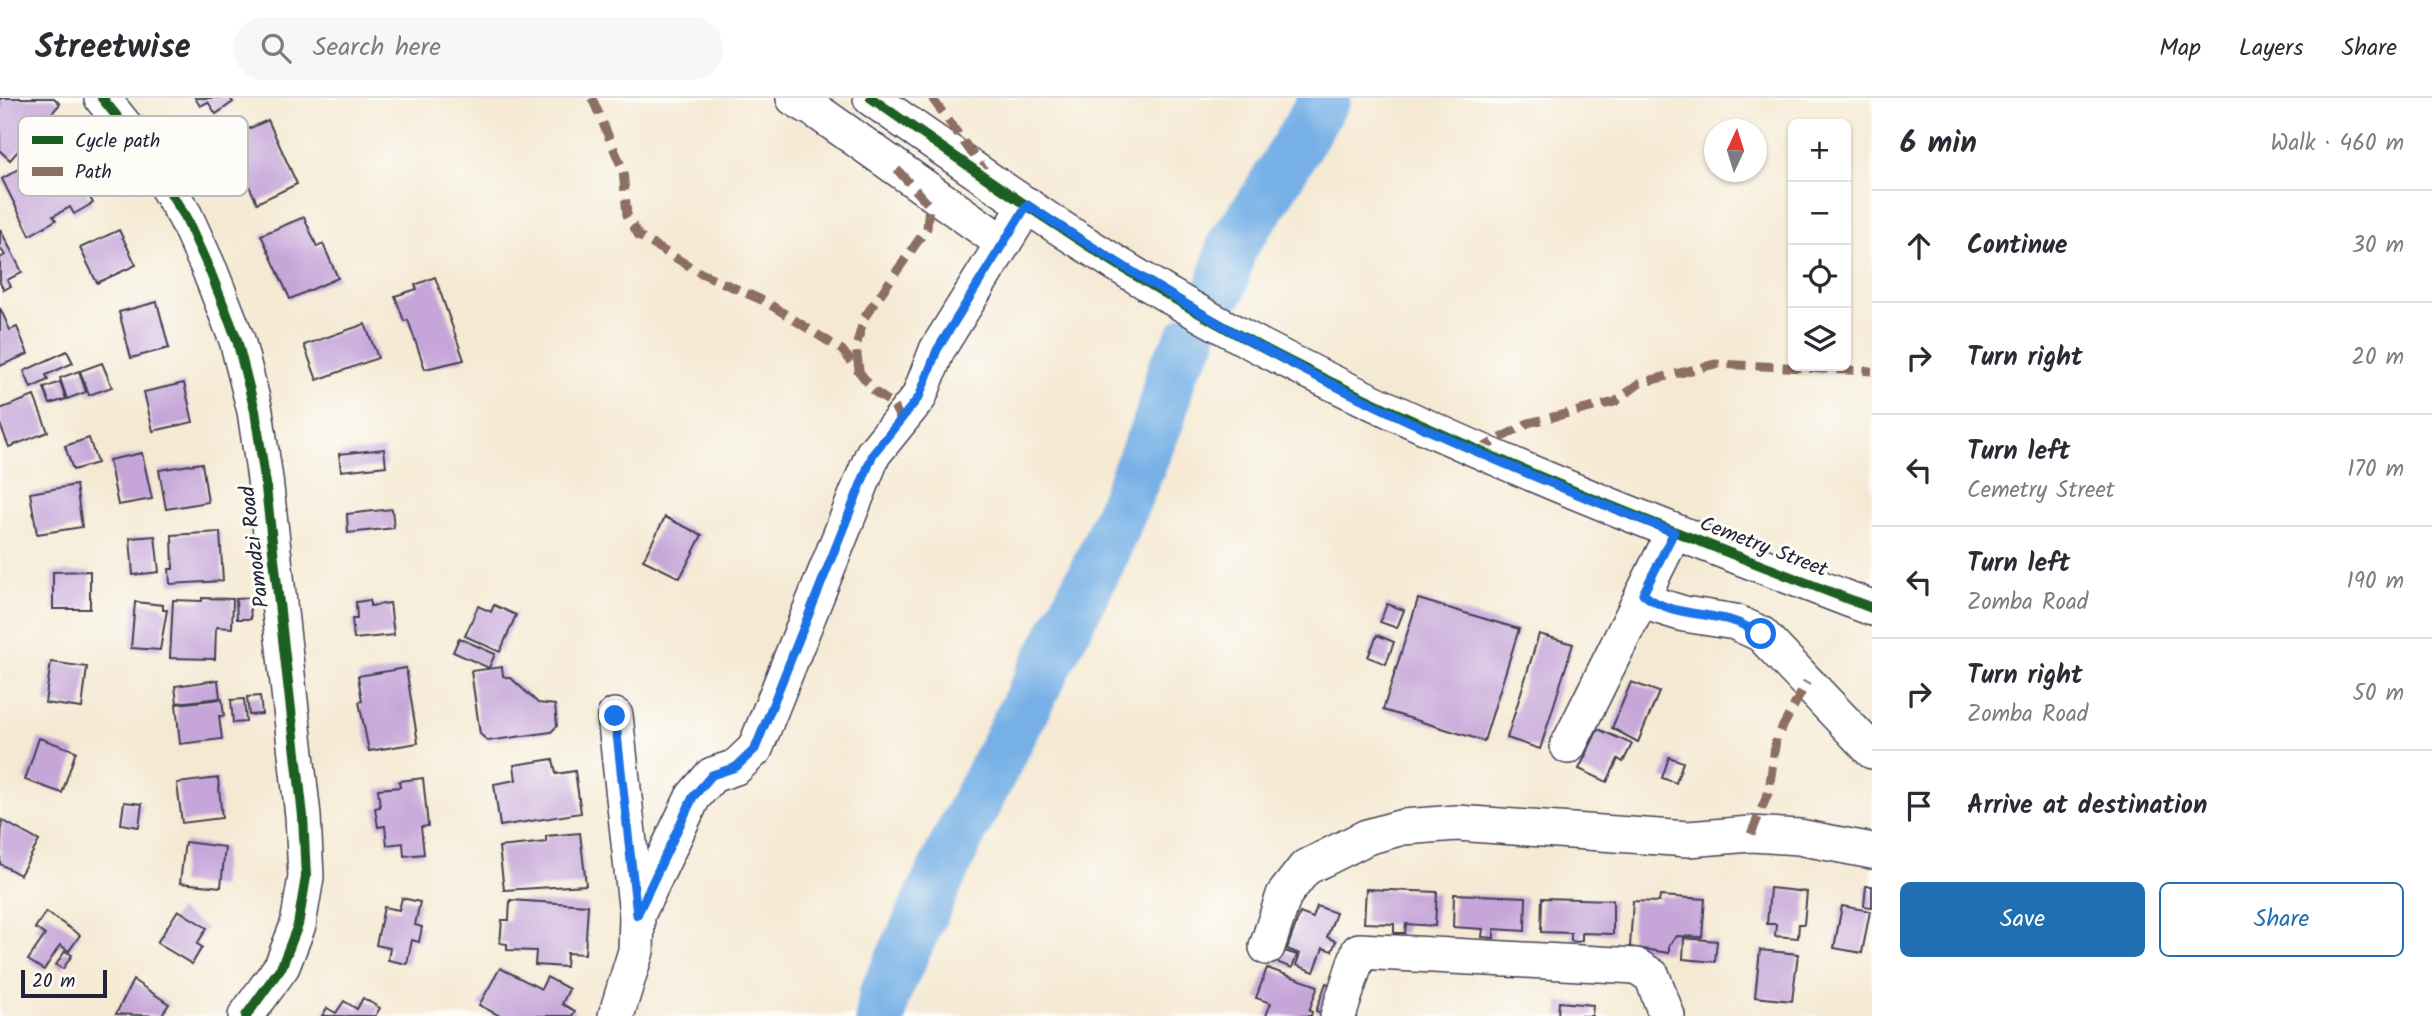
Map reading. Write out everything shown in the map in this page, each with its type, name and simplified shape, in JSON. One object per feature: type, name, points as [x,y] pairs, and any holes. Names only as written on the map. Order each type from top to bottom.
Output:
[{"type":"street","name":"Pamodzi Road","points":[[102,98],[117,116]]},
{"type":"street","points":[[794,98],[815,110],[1003,243]]},
{"type":"street","name":"Cemetry Street","points":[[871,98],[1027,205],[1245,338],[1375,405],[1589,500],[1872,608]]},
{"type":"street","name":"Pamodzi Road","points":[[173,196],[205,260],[237,340],[255,411],[303,816],[306,877],[298,925],[282,966],[246,1016]]},
{"type":"street","points":[[637,915],[693,797],[712,775],[736,767],[755,749],[873,454],[919,397],[937,350],[1027,205]]},
{"type":"street","points":[[1568,747],[1674,532]]},
{"type":"street","points":[[1643,594],[1658,606],[1685,614],[1735,622],[1761,634],[1872,751]]},
{"type":"street","points":[[615,716],[637,915],[636,951],[616,1016]]},
{"type":"street","points":[[1267,947],[1284,895],[1305,868],[1367,837],[1403,827],[1457,823],[1688,839],[1751,834],[1799,837],[1872,851]]},
{"type":"street","points":[[1338,1016],[1359,951],[1636,965],[1652,976],[1667,1016]]},
{"type":"building","points":[[0,98],[54,98],[60,104],[49,116],[18,116],[18,151],[10,160],[0,151]]},
{"type":"building","points":[[195,98],[230,98],[233,102],[216,114],[208,102],[200,106]]},
{"type":"building","points":[[268,120],[297,184],[257,203],[248,184],[248,129]]},
{"type":"building","points":[[18,170],[18,196],[89,196],[93,203],[74,214],[70,207],[53,216],[56,220],[30,235],[2,179]]},
{"type":"building","points":[[304,217],[317,247],[323,244],[338,278],[290,299],[261,235]]},
{"type":"building","points":[[0,229],[22,272],[7,280],[11,286],[4,290],[0,283],[0,258],[5,255],[0,248]]},
{"type":"building","points":[[119,230],[136,265],[97,283],[80,248]]},
{"type":"building","points":[[435,277],[464,360],[425,369],[408,320],[404,321],[395,296],[417,289],[415,285]]},
{"type":"building","points":[[157,302],[169,348],[131,358],[119,312]]},
{"type":"building","points":[[0,308],[10,330],[17,327],[28,354],[0,366]]},
{"type":"building","points":[[365,324],[378,358],[317,380],[304,345]]},
{"type":"building","points":[[67,351],[73,363],[46,375],[48,380],[31,388],[24,371]]},
{"type":"building","points":[[102,363],[112,387],[89,395],[80,371]]},
{"type":"building","points":[[79,371],[86,392],[67,399],[60,378]]},
{"type":"building","points":[[60,382],[66,399],[50,404],[44,388]]},
{"type":"building","points":[[184,383],[193,422],[153,431],[144,392]]},
{"type":"building","points":[[34,396],[48,432],[9,447],[0,424],[0,409]]},
{"type":"building","points":[[89,438],[97,463],[73,470],[65,446]]},
{"type":"building","points":[[384,449],[386,466],[341,471],[339,454]]},
{"type":"building","points":[[142,453],[152,499],[118,505],[109,460]]},
{"type":"building","points":[[202,463],[208,502],[166,509],[159,470]]},
{"type":"building","points":[[76,485],[82,527],[37,534],[30,493]]},
{"type":"building","points":[[392,509],[394,528],[348,533],[347,514]]},
{"type":"building","points":[[665,517],[702,535],[680,578],[643,560]]},
{"type":"building","points":[[220,532],[223,581],[170,584],[169,569],[173,569],[172,535]]},
{"type":"building","points":[[155,536],[159,572],[133,575],[130,538]]},
{"type":"building","points":[[90,571],[90,609],[53,609],[53,572]]},
{"type":"building","points":[[202,598],[233,599],[232,628],[216,627],[215,659],[170,658],[173,600],[202,601]]},
{"type":"building","points":[[249,598],[251,619],[237,619],[236,599]]},
{"type":"building","points":[[1418,599],[1519,629],[1484,741],[1383,710]]},
{"type":"building","points":[[370,600],[370,606],[390,603],[394,635],[354,639],[352,619],[357,619],[356,602]]},
{"type":"building","points":[[135,602],[163,605],[163,610],[167,610],[160,650],[131,648]]},
{"type":"building","points":[[1387,604],[1404,610],[1397,628],[1380,622]]},
{"type":"building","points":[[494,605],[516,615],[500,652],[465,636],[478,606],[491,612]]},
{"type":"building","points":[[1539,634],[1573,644],[1540,749],[1507,738]]},
{"type":"building","points":[[1377,635],[1394,642],[1386,664],[1368,657]]},
{"type":"building","points":[[459,638],[495,654],[489,668],[453,652]]},
{"type":"building","points":[[51,662],[87,667],[82,708],[45,703]]},
{"type":"building","points":[[502,667],[503,676],[512,679],[538,703],[555,705],[557,726],[551,732],[488,741],[480,734],[471,671]]},
{"type":"building","points":[[406,668],[418,743],[369,751],[359,702],[362,701],[358,676]]},
{"type":"building","points":[[218,680],[220,698],[177,703],[175,686]]},
{"type":"building","points":[[1631,682],[1659,692],[1638,742],[1612,728]]},
{"type":"building","points":[[260,696],[262,714],[249,715],[247,697]]},
{"type":"building","points":[[222,699],[224,716],[219,716],[222,739],[180,744],[176,704]]},
{"type":"building","points":[[244,699],[246,722],[233,723],[231,700]]},
{"type":"building","points":[[1598,729],[1632,744],[1623,762],[1618,759],[1607,782],[1579,769]]},
{"type":"building","points":[[39,738],[76,751],[62,793],[25,780]]},
{"type":"building","points":[[1669,757],[1683,762],[1676,783],[1662,778]]},
{"type":"building","points":[[553,759],[556,774],[575,771],[581,813],[500,826],[494,784],[516,780],[514,765]]},
{"type":"building","points":[[218,778],[222,818],[182,823],[177,783]]},
{"type":"building","points":[[423,778],[428,826],[421,827],[424,854],[404,856],[403,843],[387,845],[385,826],[378,827],[375,808],[380,807],[378,789],[400,787],[399,781]]},
{"type":"building","points":[[124,802],[142,804],[139,827],[121,824]]},
{"type":"building","points":[[2,820],[39,841],[20,875],[0,864]]},
{"type":"building","points":[[580,833],[586,885],[504,890],[499,847],[546,842],[546,836]]},
{"type":"building","points":[[185,842],[225,847],[221,887],[180,883]]},
{"type":"building","points":[[1866,886],[1872,886],[1872,907],[1864,906]]},
{"type":"building","points":[[1770,888],[1807,892],[1804,924],[1799,924],[1798,938],[1775,936],[1776,924],[1767,924]]},
{"type":"building","points":[[1366,889],[1437,892],[1435,926],[1406,924],[1405,933],[1394,933],[1394,924],[1364,923]]},
{"type":"building","points":[[1454,894],[1526,897],[1525,931],[1494,929],[1494,938],[1482,937],[1483,929],[1453,927]]},
{"type":"building","points":[[1660,896],[1705,899],[1702,937],[1677,936],[1669,945],[1669,953],[1630,947],[1633,901],[1659,902]]},
{"type":"building","points":[[402,898],[420,902],[415,925],[422,927],[419,942],[412,940],[407,964],[388,960],[390,948],[376,945],[384,907],[399,910]]},
{"type":"building","points":[[1542,898],[1613,900],[1613,934],[1582,933],[1582,941],[1577,942],[1571,941],[1571,933],[1541,932]]},
{"type":"building","points":[[510,900],[588,905],[585,954],[567,953],[566,967],[535,965],[536,951],[507,950],[507,944],[500,943],[502,920],[509,920]]},
{"type":"building","points":[[1317,906],[1336,913],[1327,937],[1336,941],[1332,951],[1323,948],[1314,972],[1296,965],[1300,954],[1287,949],[1300,913],[1313,918]]},
{"type":"building","points":[[1842,906],[1870,911],[1862,953],[1834,948]]},
{"type":"building","points":[[178,910],[207,928],[197,944],[202,947],[192,964],[157,943]]},
{"type":"building","points":[[46,912],[80,935],[69,951],[60,945],[44,970],[28,960],[45,935],[35,928]]},
{"type":"building","points":[[1684,938],[1717,941],[1715,962],[1683,959]]},
{"type":"building","points":[[1275,948],[1297,955],[1292,968],[1271,960]]},
{"type":"building","points":[[1760,950],[1798,954],[1792,1001],[1755,997]]},
{"type":"building","points":[[65,951],[72,955],[63,969],[56,965]]},
{"type":"building","points":[[500,968],[541,989],[547,977],[569,989],[562,1004],[575,1011],[572,1016],[500,1016],[479,1005]]},
{"type":"building","points":[[1267,968],[1318,986],[1309,1011],[1312,1012],[1311,1016],[1266,1016],[1271,1003],[1256,998]]},
{"type":"building","points":[[133,980],[169,1004],[161,1016],[116,1014]]},
{"type":"building","points":[[1326,983],[1338,988],[1328,1016],[1316,1011]]},
{"type":"building","points":[[363,998],[380,1008],[375,1016],[322,1016],[327,1008],[336,1013],[344,1001],[357,1009]]},
{"type":"building","points":[[1559,1002],[1593,1005],[1592,1016],[1558,1016]]},
{"type":"waterway","points":[[1221,288],[1232,245],[1263,202],[1325,98]]},
{"type":"waterway","points":[[881,1016],[884,995],[961,832],[1101,559],[1160,418],[1172,371],[1191,339]]},
{"type":"marked path","points":[[592,98],[623,170],[627,215],[639,236],[701,273],[766,302],[842,350],[875,392],[893,404],[901,420]]},
{"type":"marked path","points":[[932,98],[984,170]]},
{"type":"marked path","points":[[859,370],[856,347],[864,318],[927,228],[929,205],[893,165]]},
{"type":"marked path","points":[[1477,451],[1528,423],[1615,402],[1640,383],[1715,364],[1872,371]]},
{"type":"marked path","points":[[1751,834],[1769,791],[1776,739],[1807,682]]},
{"type":"cycle path","points":[[102,98],[117,116]]},
{"type":"cycle path","points":[[871,98],[1150,285],[1324,379],[1478,450],[1634,516],[1872,608]]},
{"type":"cycle path","points":[[173,196],[185,216],[210,271],[237,340],[255,411],[303,816],[306,877],[298,925],[282,966],[246,1016]]},
{"type":"route","points":[[615,716],[637,915],[693,797],[712,775],[736,767],[755,749],[873,454],[919,397],[937,350],[1027,205],[1109,258],[1245,338],[1375,405],[1589,500],[1674,532],[1643,594],[1658,606],[1685,614],[1735,622],[1761,634]]}]
